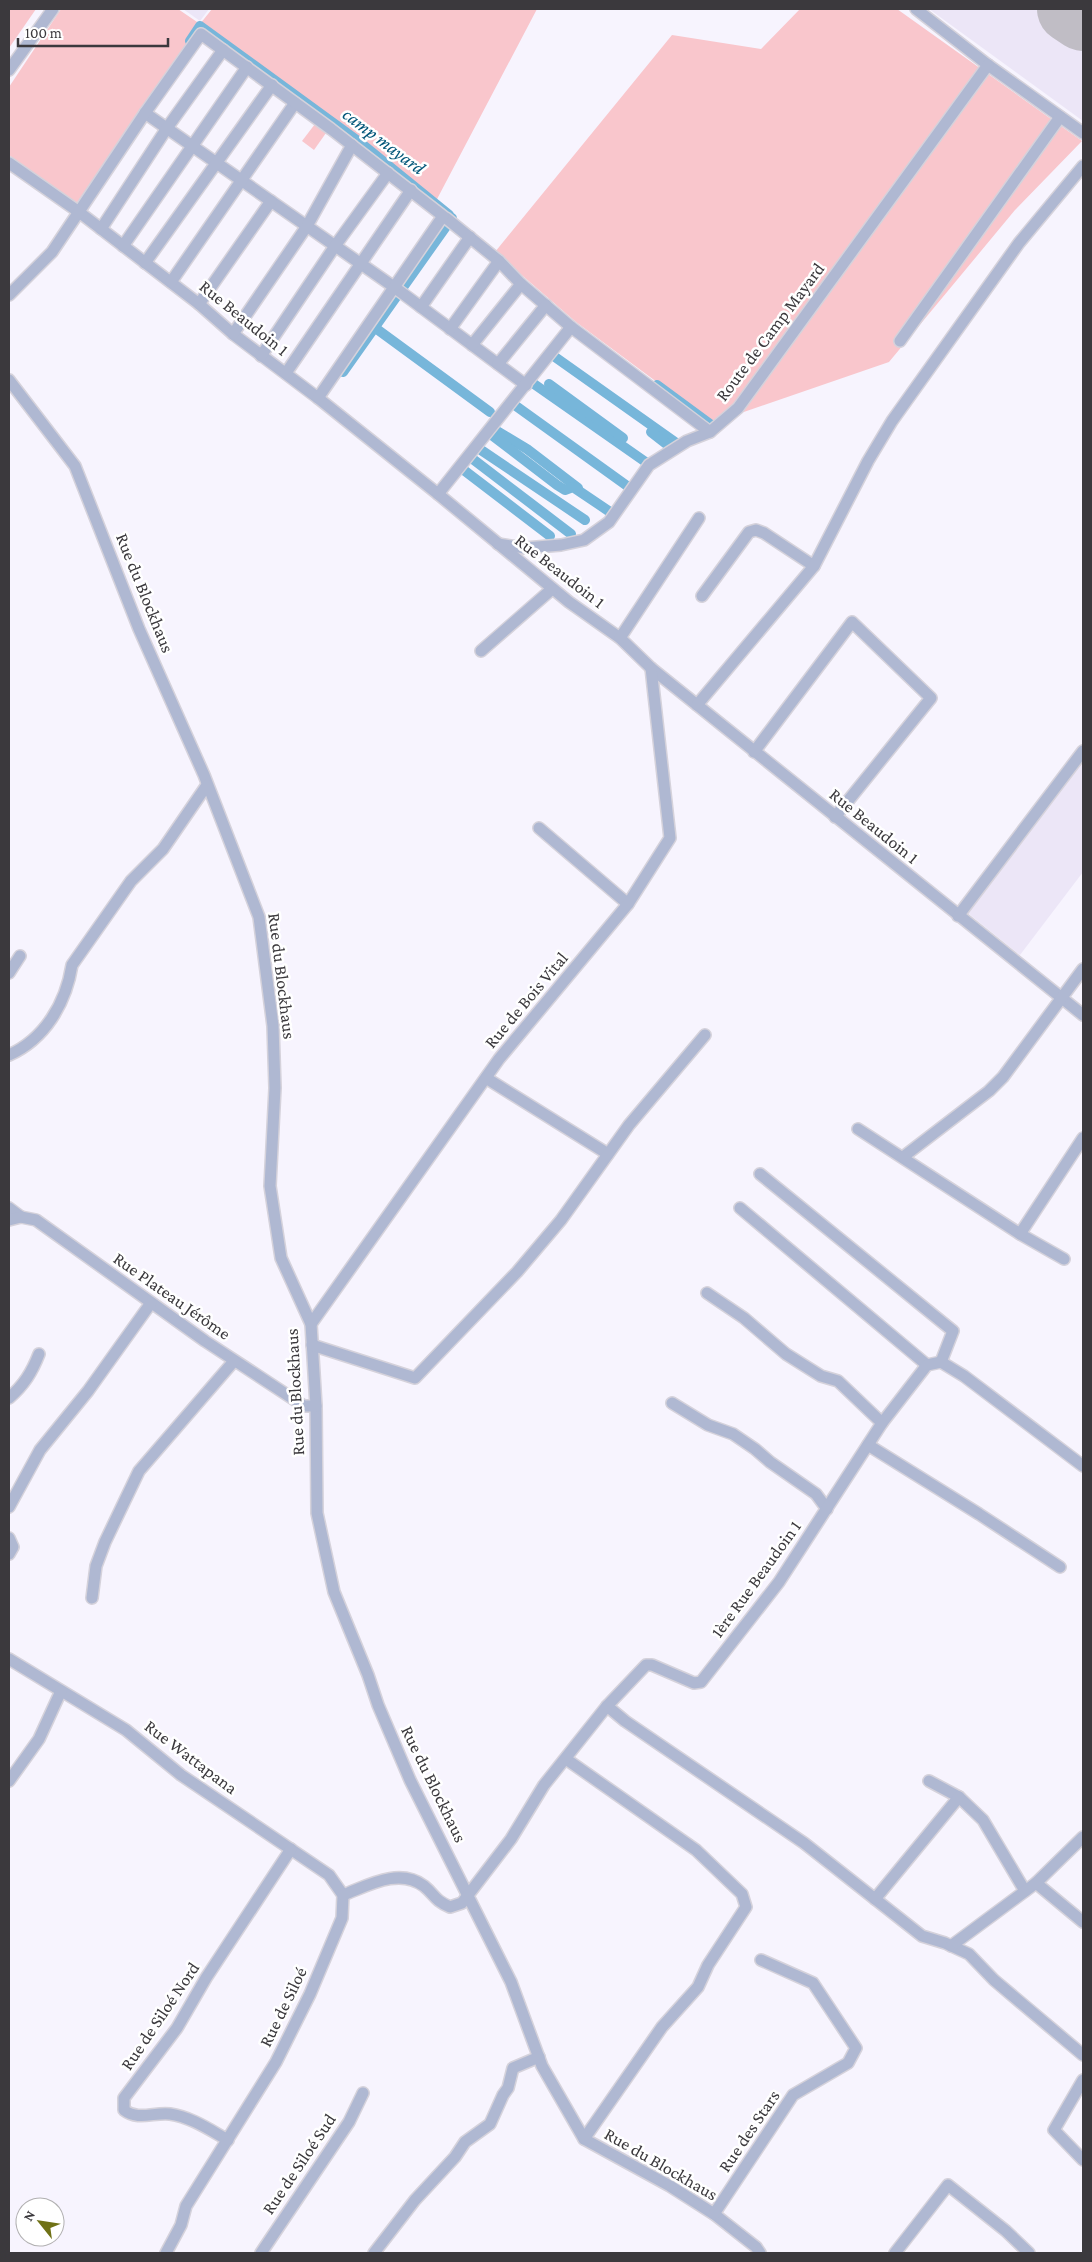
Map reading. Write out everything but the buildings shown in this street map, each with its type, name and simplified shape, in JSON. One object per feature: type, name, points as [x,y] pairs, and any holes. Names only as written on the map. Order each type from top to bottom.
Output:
[{"type":"street","points":[[9,70],[53,9]]},
{"type":"street","points":[[916,9],[988,65],[1083,133]]},
{"type":"street","points":[[9,295],[52,252],[145,113],[201,34],[352,145],[443,216],[398,290],[318,398]]},
{"type":"street","points":[[101,229],[167,128],[223,50]]},
{"type":"street","name":"Route de Camp Mayard","points":[[498,544],[525,548],[561,545],[584,540],[608,522],[649,465],[686,441],[710,432],[738,408],[988,65]]},
{"type":"street","points":[[123,246],[247,67]]},
{"type":"street","points":[[145,263],[272,86]]},
{"type":"street","points":[[171,282],[295,103]]},
{"type":"street","points":[[145,113],[398,290],[526,385]]},
{"type":"street","points":[[900,341],[1060,117]]},
{"type":"street","points":[[233,334],[307,226],[352,145]]},
{"type":"street","name":"Rue Beaudoin 1","points":[[9,163],[79,212],[199,304],[233,334],[318,398],[438,494],[552,589],[620,638],[651,668],[754,752],[1083,1015]]},
{"type":"street","points":[[697,705],[814,566],[868,460],[892,421],[1019,243],[1083,166]]},
{"type":"street","points":[[262,356],[335,246],[388,173]]},
{"type":"street","points":[[286,373],[411,190]]},
{"type":"street","points":[[199,304],[271,201]]},
{"type":"street","points":[[449,220],[499,261],[521,284],[571,327],[710,432]]},
{"type":"street","points":[[421,307],[470,238]]},
{"type":"street","points":[[450,329],[499,261]]},
{"type":"street","points":[[472,345],[521,284]]},
{"type":"street","points":[[498,364],[546,305]]},
{"type":"street","points":[[438,494],[571,327]]},
{"type":"street","name":"Rue du Blockhaus","points":[[9,380],[74,466],[140,629],[207,784],[259,917],[274,1026],[275,1088],[270,1186],[281,1258],[311,1324],[316,1406],[317,1513],[334,1592],[368,1675],[378,1705],[410,1780],[511,1982],[539,2057],[584,2139],[670,2186],[714,2214],[757,2251]]},
{"type":"street","points":[[620,638],[699,518]]},
{"type":"street","points":[[702,596],[749,532],[756,530],[814,566]]},
{"type":"street","points":[[481,651],[552,589]]},
{"type":"street","points":[[754,752],[852,622],[931,698],[835,817]]},
{"type":"street","name":"Rue de Bois Vital","points":[[311,1324],[500,1059],[628,904],[670,838],[651,668]]},
{"type":"street","points":[[958,916],[1083,750]]},
{"type":"street","points":[[9,1055],[29,1044],[44,1030],[63,1000],[72,965],[130,881],[163,850],[207,784]]},
{"type":"street","points":[[539,828],[628,904]]},
{"type":"street","points":[[9,973],[20,956]]},
{"type":"street","points":[[903,1157],[996,1084],[1083,969]]},
{"type":"street","points":[[312,1345],[414,1378],[517,1272],[561,1220],[629,1125],[705,1035]]},
{"type":"street","points":[[486,1078],[608,1154]]},
{"type":"street","points":[[858,1129],[1020,1234],[1064,1260]]},
{"type":"street","points":[[1020,1234],[1083,1138]]},
{"type":"street","points":[[760,1174],[952,1330],[940,1362]]},
{"type":"street","points":[[9,1208],[20,1217]]},
{"type":"street","points":[[740,1208],[927,1364],[940,1362],[964,1376],[1083,1466]]},
{"type":"street","points":[[9,1220],[20,1217]]},
{"type":"street","name":"Rue Plateau Jérôme","points":[[20,1217],[36,1220],[234,1361],[304,1406],[316,1406]]},
{"type":"street","points":[[707,1293],[744,1318],[786,1354],[821,1376],[838,1381],[882,1423]]},
{"type":"street","points":[[9,1507],[40,1450],[88,1391],[151,1303]]},
{"type":"street","points":[[9,1398],[21,1387],[34,1369],[39,1354]]},
{"type":"street","points":[[92,1598],[96,1566],[139,1471],[234,1361]]},
{"type":"street","name":"1ère Rue Beaudoin 1","points":[[468,1894],[511,1839],[544,1785],[607,1706],[646,1665],[652,1665],[694,1683],[702,1682],[779,1582],[882,1423],[927,1364]]},
{"type":"street","points":[[672,1403],[708,1425],[733,1434],[755,1449],[770,1462],[816,1494],[827,1509]]},
{"type":"street","points":[[868,1445],[1060,1567]]},
{"type":"street","points":[[9,1538],[13,1547],[9,1554]]},
{"type":"street","name":"Rue Wattapana","points":[[9,1659],[126,1730],[181,1775],[329,1875],[342,1895]]},
{"type":"street","points":[[9,1781],[39,1739],[61,1691]]},
{"type":"street","points":[[607,1706],[804,1843],[922,1936],[969,1954],[994,1980],[1083,2055]]},
{"type":"street","points":[[566,1759],[696,1850],[742,1894],[746,1907],[708,1965],[698,1987],[662,2027],[584,2139]]},
{"type":"street","points":[[929,1781],[959,1797],[983,1820],[1025,1891]]},
{"type":"street","points":[[875,1899],[959,1797]]},
{"type":"street","points":[[951,1946],[1036,1883],[1083,1837]]},
{"type":"street","name":"Rue de Siloé Nord","points":[[228,2140],[197,2123],[168,2114],[130,2115],[124,2110],[124,2098],[177,2028],[206,1978],[291,1849]]},
{"type":"street","points":[[342,1895],[388,1878],[408,1877],[424,1886],[435,1900],[450,1907],[462,1903],[468,1894]]},
{"type":"street","points":[[1036,1883],[1083,1922]]},
{"type":"street","name":"Rue de Siloé","points":[[166,2253],[181,2225],[186,2206],[276,2062],[310,1994],[342,1918],[342,1895]]},
{"type":"street","name":"Rue des Stars","points":[[714,2214],[793,2095],[848,2063],[856,2048],[813,1983],[761,1960]]},
{"type":"street","points":[[374,2253],[415,2200],[455,2157],[465,2142],[490,2124],[503,2094],[508,2088],[513,2068],[539,2057]]},
{"type":"street","points":[[1083,2080],[1054,2130],[1083,2160]]},
{"type":"street","name":"Rue de Siloé Sud","points":[[262,2253],[349,2122],[363,2093]]},
{"type":"street","points":[[895,2253],[948,2185],[1006,2231],[1029,2253]]},
{"type":"shaded area","points":[[9,9],[36,9],[9,48]]},
{"type":"shaded area","points":[[61,9],[178,9],[200,24],[212,9],[537,9],[436,201],[199,26],[76,204],[9,155],[9,87]]},
{"type":"shaded area","points":[[183,9],[209,9],[200,21]]},
{"type":"shaded area","points":[[800,9],[897,9],[1082,141],[1015,210],[889,362],[712,423],[576,322],[495,252],[672,35],[761,49]]},
{"type":"shaded area","points":[[929,9],[1083,9],[1083,121]]},
{"type":"shaded area","points":[[315,124],[326,133],[314,150],[302,141]]},
{"type":"shaded area","points":[[1083,752],[1083,872],[1020,955],[964,910]]},
{"type":"waterway","name":"camp mayard","points":[[190,41],[200,26],[358,141],[449,215]]},
{"type":"waterway","points":[[343,372],[452,218]]},
{"type":"waterway","points":[[374,327],[490,412]]},
{"type":"waterway","points":[[555,357],[675,442]]},
{"type":"waterway","points":[[534,384],[647,463]]},
{"type":"waterway","points":[[549,384],[623,438]]},
{"type":"waterway","name":"camp mayard","points":[[657,385],[710,424]]},
{"type":"waterway","points":[[516,406],[630,488]]},
{"type":"waterway","points":[[497,431],[527,449],[578,488]]},
{"type":"waterway","points":[[651,432],[669,446]]},
{"type":"waterway","points":[[493,436],[557,485],[565,490],[573,487],[613,514]]},
{"type":"waterway","points":[[481,450],[585,520]]},
{"type":"waterway","points":[[474,460],[571,534]]},
{"type":"waterway","points":[[465,471],[550,536]]},
{"type":"runway","points":[[1071,9],[1083,17]]}]
